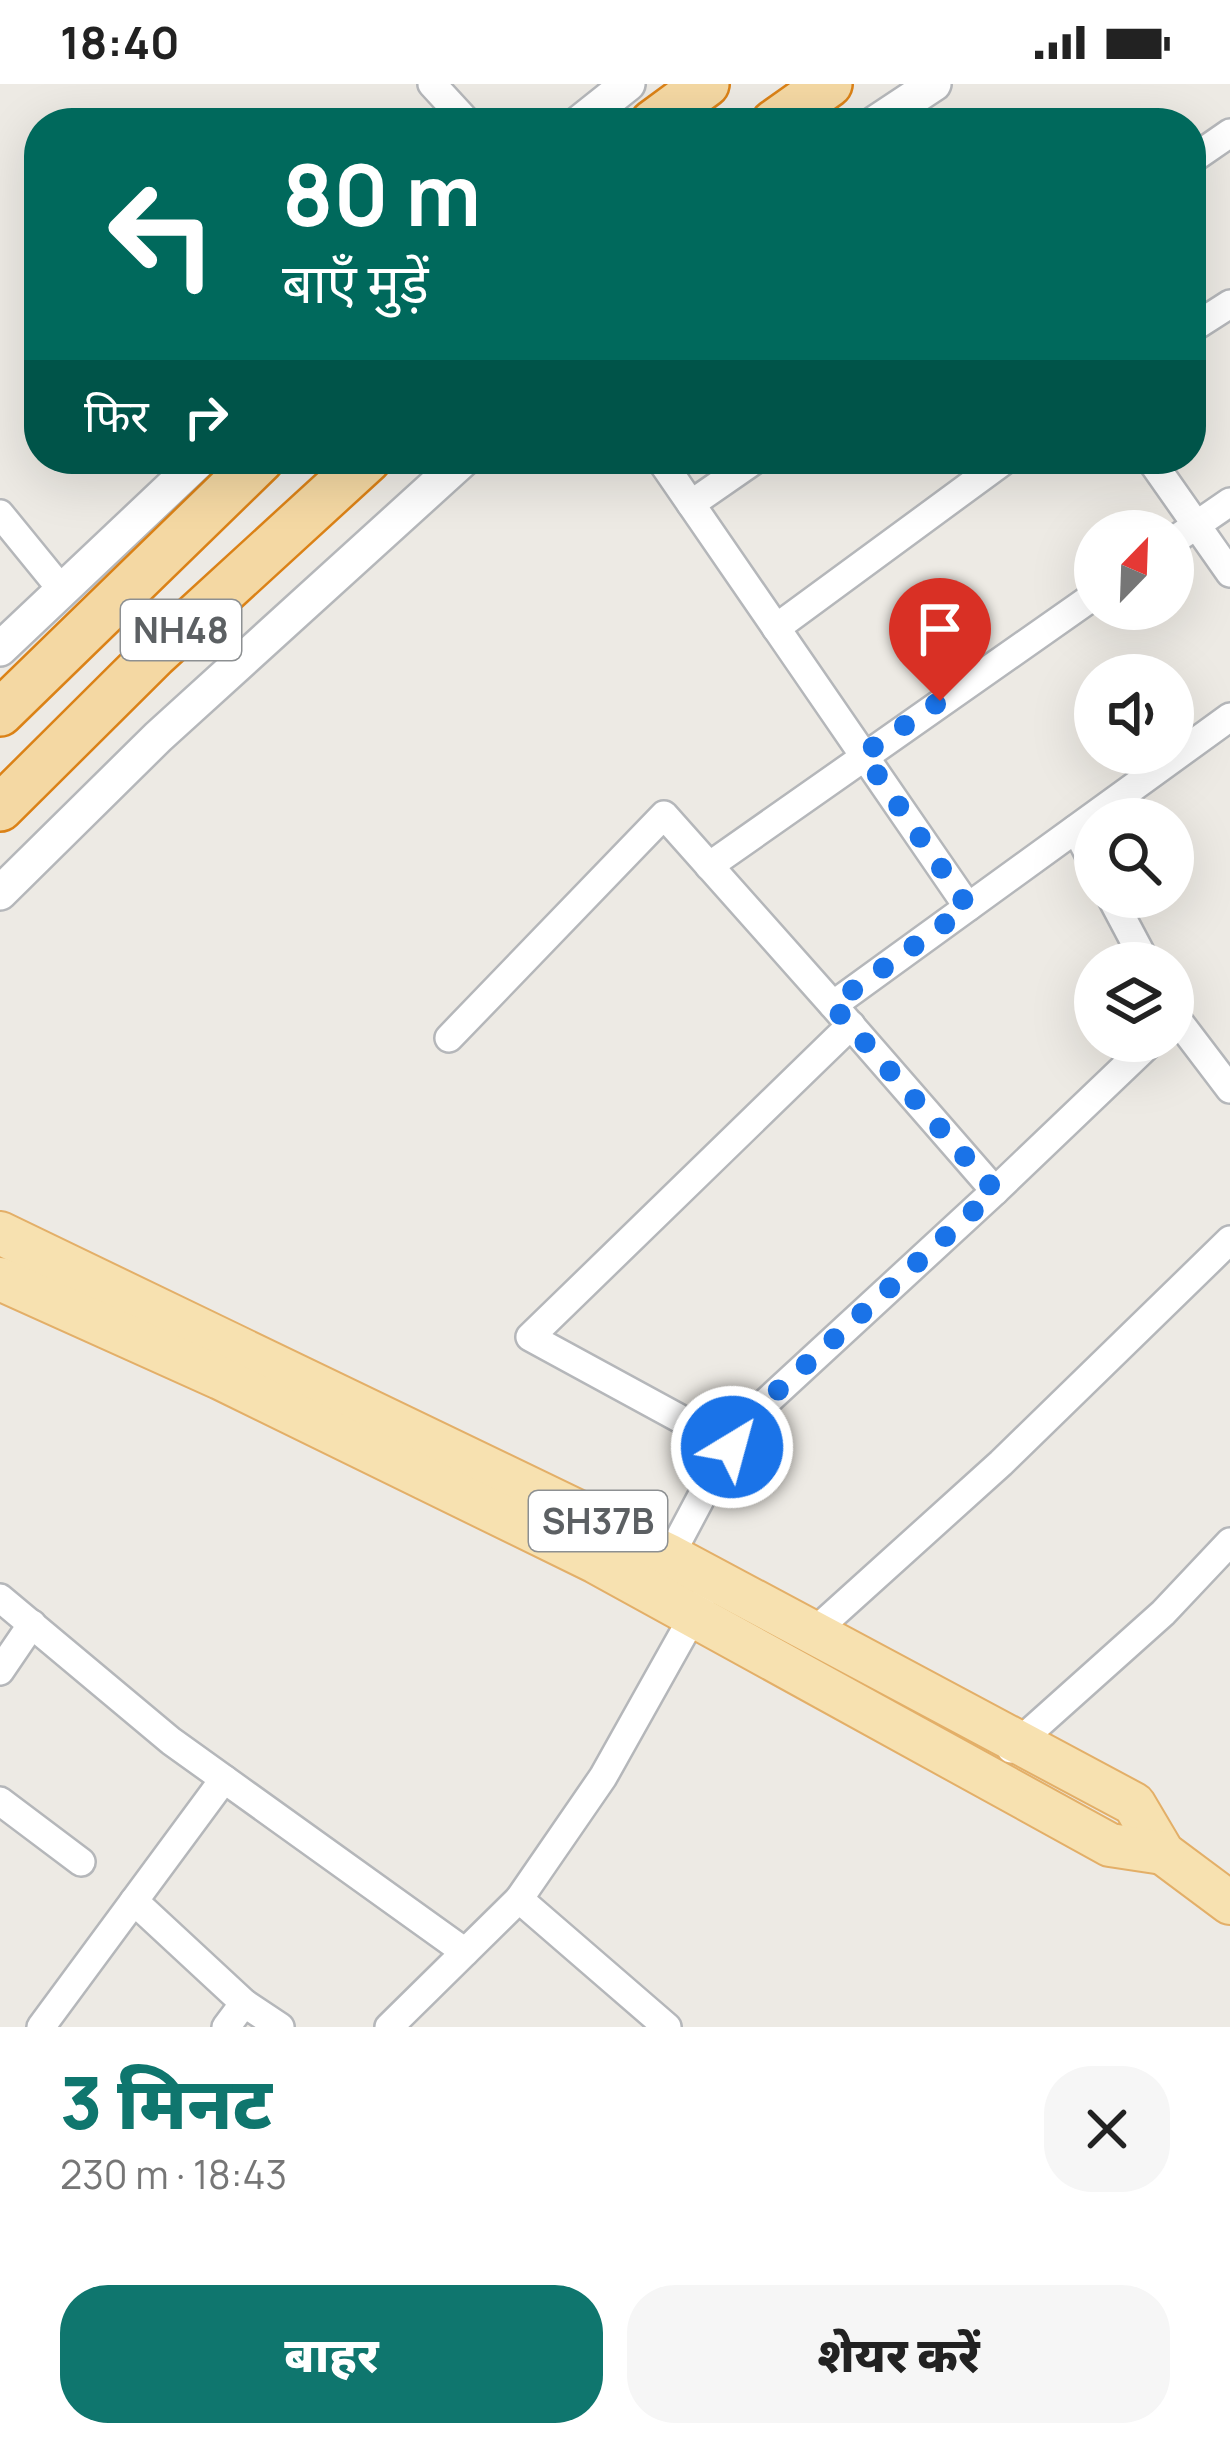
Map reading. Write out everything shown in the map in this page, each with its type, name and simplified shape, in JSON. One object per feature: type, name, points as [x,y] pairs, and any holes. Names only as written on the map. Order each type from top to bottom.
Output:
[{"type":"highway","points":[[673,108],[706,84]]},
{"type":"highway","points":[[795,108],[829,84]]},
{"type":"highway","name":"NH48","points":[[0,713],[246,474]]},
{"type":"highway","name":"NH48","points":[[0,808],[154,656],[352,474]]},
{"type":"main road","name":"SH37B","points":[[0,1233],[430,1460],[692,1614],[1110,1845],[1163,1853]]},
{"type":"main road","name":"SH37B","points":[[0,1279],[670,1556],[816,1630],[1135,1804],[1163,1853],[1230,1903]]},
{"type":"street","points":[[432,84],[454,108]]},
{"type":"street","points":[[598,108],[628,84]]},
{"type":"street","points":[[906,108],[934,84]]},
{"type":"street","points":[[0,649],[185,474]]},
{"type":"street","points":[[0,893],[158,737],[447,474]]},
{"type":"street","points":[[670,474],[968,907]]},
{"type":"street","points":[[691,504],[734,474]]},
{"type":"street","points":[[776,628],[986,474]]},
{"type":"street","points":[[1157,474],[1174,510]]},
{"type":"street","points":[[1194,527],[1230,502]]},
{"type":"street","points":[[0,514],[62,590]]},
{"type":"street","points":[[1194,541],[1230,573]]},
{"type":"street","points":[[710,866],[1074,609]]},
{"type":"street","points":[[1120,798],[1230,717]]},
{"type":"street","points":[[449,1038],[664,815],[995,1191]]},
{"type":"street","points":[[732,1447],[530,1337],[842,1015],[968,907],[1074,831]]},
{"type":"street","points":[[1194,1044],[1230,1090]]},
{"type":"street","points":[[670,1556],[732,1447],[738,1427],[1130,1062]]},
{"type":"street","points":[[816,1630],[1001,1463],[1230,1240]]},
{"type":"street","points":[[984,1776],[1163,1613],[1230,1542]]},
{"type":"street","points":[[388,2027],[519,1899],[603,1777],[692,1614],[718,1581]]},
{"type":"street","points":[[0,1598],[224,1779],[465,1952]]},
{"type":"street","points":[[0,1671],[32,1624]]},
{"type":"street","points":[[41,2027],[224,1779]]},
{"type":"street","points":[[0,1801],[82,1862]]},
{"type":"street","points":[[519,1899],[667,2027]]},
{"type":"street","points":[[134,1901],[244,2003],[280,2027]]},
{"type":"street","points":[[226,2027],[244,2003]]},
{"type":"route","points":[[732,1447],[738,1427],[995,1191],[832,1005],[968,907],[863,754],[940,701]]}]
